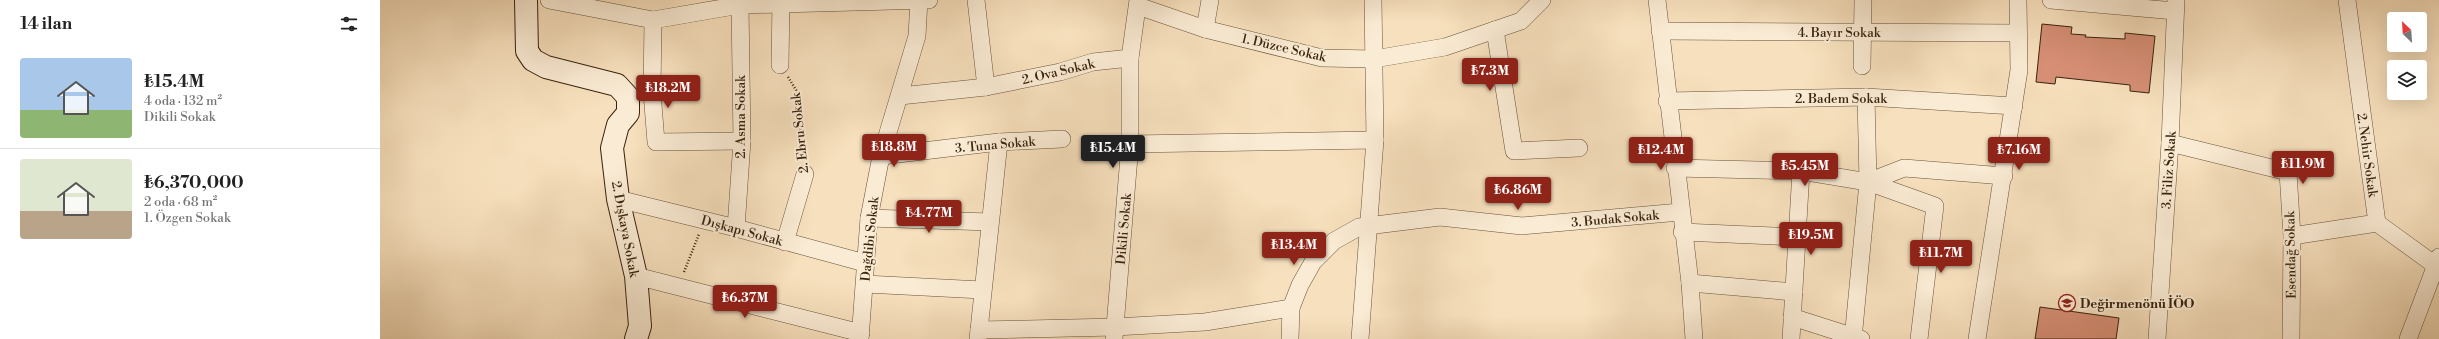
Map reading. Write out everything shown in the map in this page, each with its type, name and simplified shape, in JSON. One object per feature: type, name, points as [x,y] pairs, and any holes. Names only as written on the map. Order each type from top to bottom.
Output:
[{"type":"street","points":[[526,0],[527,51],[534,60],[546,67],[617,85],[628,97],[652,92]]},
{"type":"street","points":[[549,0],[653,20],[684,7],[740,6],[781,2],[929,0]]},
{"type":"street","name":"Dağdibi Sokak","points":[[860,336],[869,218],[881,156],[918,36],[919,0]]},
{"type":"street","points":[[976,0],[986,87]]},
{"type":"street","points":[[1205,29],[1210,0]]},
{"type":"street","points":[[1360,339],[1364,226],[1375,140],[1373,0]]},
{"type":"street","name":"1. Düzce Sokak","points":[[1138,3],[1205,29],[1322,58],[1374,59],[1445,47],[1521,21],[1542,0]]},
{"type":"street","points":[[1657,0],[1682,232],[1690,283],[1694,339]]},
{"type":"street","points":[[1862,66],[1863,0]]},
{"type":"street","points":[[1977,339],[2020,70],[2018,0]]},
{"type":"street","points":[[2051,0],[2176,6]]},
{"type":"street","name":"2. Nehir Sokak","points":[[2347,0],[2377,224]]},
{"type":"street","points":[[780,65],[781,2]]},
{"type":"street","name":"Dikili Sokak","points":[[1114,333],[1130,144],[1130,58],[1138,3]]},
{"type":"street","name":"2. Asma Sokak","points":[[736,228],[742,141],[740,6]]},
{"type":"street","name":"3. Filiz Sokak","points":[[2157,339],[2170,144],[2176,6]]},
{"type":"street","points":[[653,20],[652,92],[656,142],[742,141]]},
{"type":"street","points":[[1495,30],[1514,151],[1579,148]]},
{"type":"street","name":"4. Bayır Sokak","points":[[1660,31],[2018,33]]},
{"type":"street","name":"2. Ova Sokak","points":[[900,96],[986,87],[1060,72],[1093,62],[1130,58]]},
{"type":"street","name":"2. Dışkaya Sokak","points":[[628,97],[628,113],[618,125],[612,148],[618,199],[636,276],[640,326],[636,339]]},
{"type":"street","points":[[1792,317],[1856,338],[1868,182],[1866,97]]},
{"type":"street","name":"2. Badem Sokak","points":[[1667,101],[1866,97],[2014,106]]},
{"type":"street","name":"3. Tuna Sokak","points":[[881,156],[999,142],[1062,139]]},
{"type":"street","points":[[1130,144],[1375,140]]},
{"type":"street","points":[[999,142],[982,290],[979,335],[1114,333],[1205,322],[1291,308]]},
{"type":"street","name":"Esendağ Sokak","points":[[2170,144],[2288,172],[2292,236],[2291,339]]},
{"type":"street","points":[[1676,168],[1801,171],[1868,182],[1935,206],[1919,339]]},
{"type":"street","points":[[1868,182],[1904,168],[2004,176]]},
{"type":"street","points":[[1790,339],[1801,171]]},
{"type":"street","name":"2. Ebru Sokak","points":[[785,242],[805,174]]},
{"type":"street","name":"Dışkapı Sokak","points":[[618,199],[736,228],[865,263]]},
{"type":"street","name":"3. Budak Sokak","points":[[1364,226],[1440,217],[1522,226],[1680,212]]},
{"type":"street","points":[[869,218],[990,222]]},
{"type":"street","points":[[2292,236],[2377,224],[2437,261],[2408,339]]},
{"type":"street","points":[[1290,339],[1291,308],[1300,285],[1313,262],[1334,241],[1364,226]]},
{"type":"street","points":[[1682,232],[1797,237]]},
{"type":"street","points":[[636,276],[860,336]]},
{"type":"street","points":[[1690,283],[1794,292]]},
{"type":"street","points":[[865,284],[982,290]]},
{"type":"path","name":"2. Ebru Sokak","points":[[780,65],[796,90],[805,174]]},
{"type":"path","points":[[678,287],[705,221]]},
{"type":"building","points":[[2042,24],[2072,27],[2071,34],[2086,35],[2085,37],[2125,39],[2125,33],[2155,36],[2149,93],[2130,91],[2130,85],[2056,77],[2055,84],[2036,82]]},
{"type":"building","points":[[2040,307],[2119,318],[2116,339],[2035,339]]},
{"type":"place","name":"Değirmenönü İÖO","points":[[2067,303]]}]
